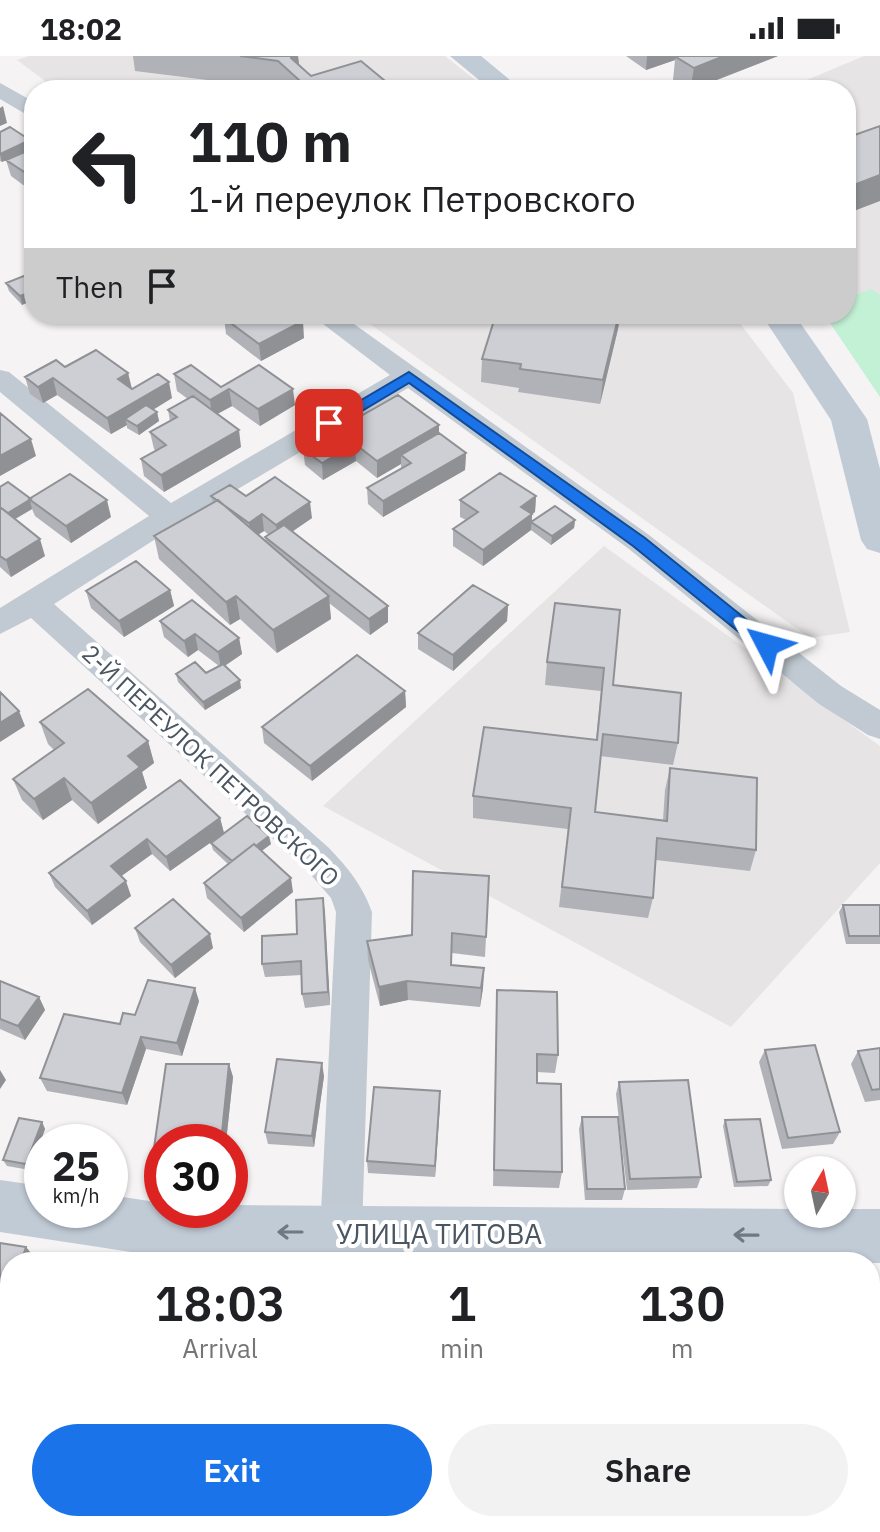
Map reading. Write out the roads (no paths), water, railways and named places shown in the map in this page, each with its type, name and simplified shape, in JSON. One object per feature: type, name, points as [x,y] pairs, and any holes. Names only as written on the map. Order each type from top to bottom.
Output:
[{"type":"street","points":[[464,56],[495,80]]},
{"type":"street","points":[[0,89],[24,105]]},
{"type":"street","points":[[337,324],[639,542],[830,695],[880,726]]},
{"type":"street","points":[[784,324],[849,419],[880,540]]},
{"type":"street","points":[[0,623],[169,517],[409,376]]},
{"type":"street","points":[[0,378],[169,517]]},
{"type":"street","name":"2-Й ПЕРЕУЛОК ПЕТРОВСКОГО","points":[[34,603],[317,858],[346,890],[354,912],[341,1232]]},
{"type":"street","name":"УЛИЦА ТИТОВА","points":[[0,1206],[177,1232],[880,1236]]}]
